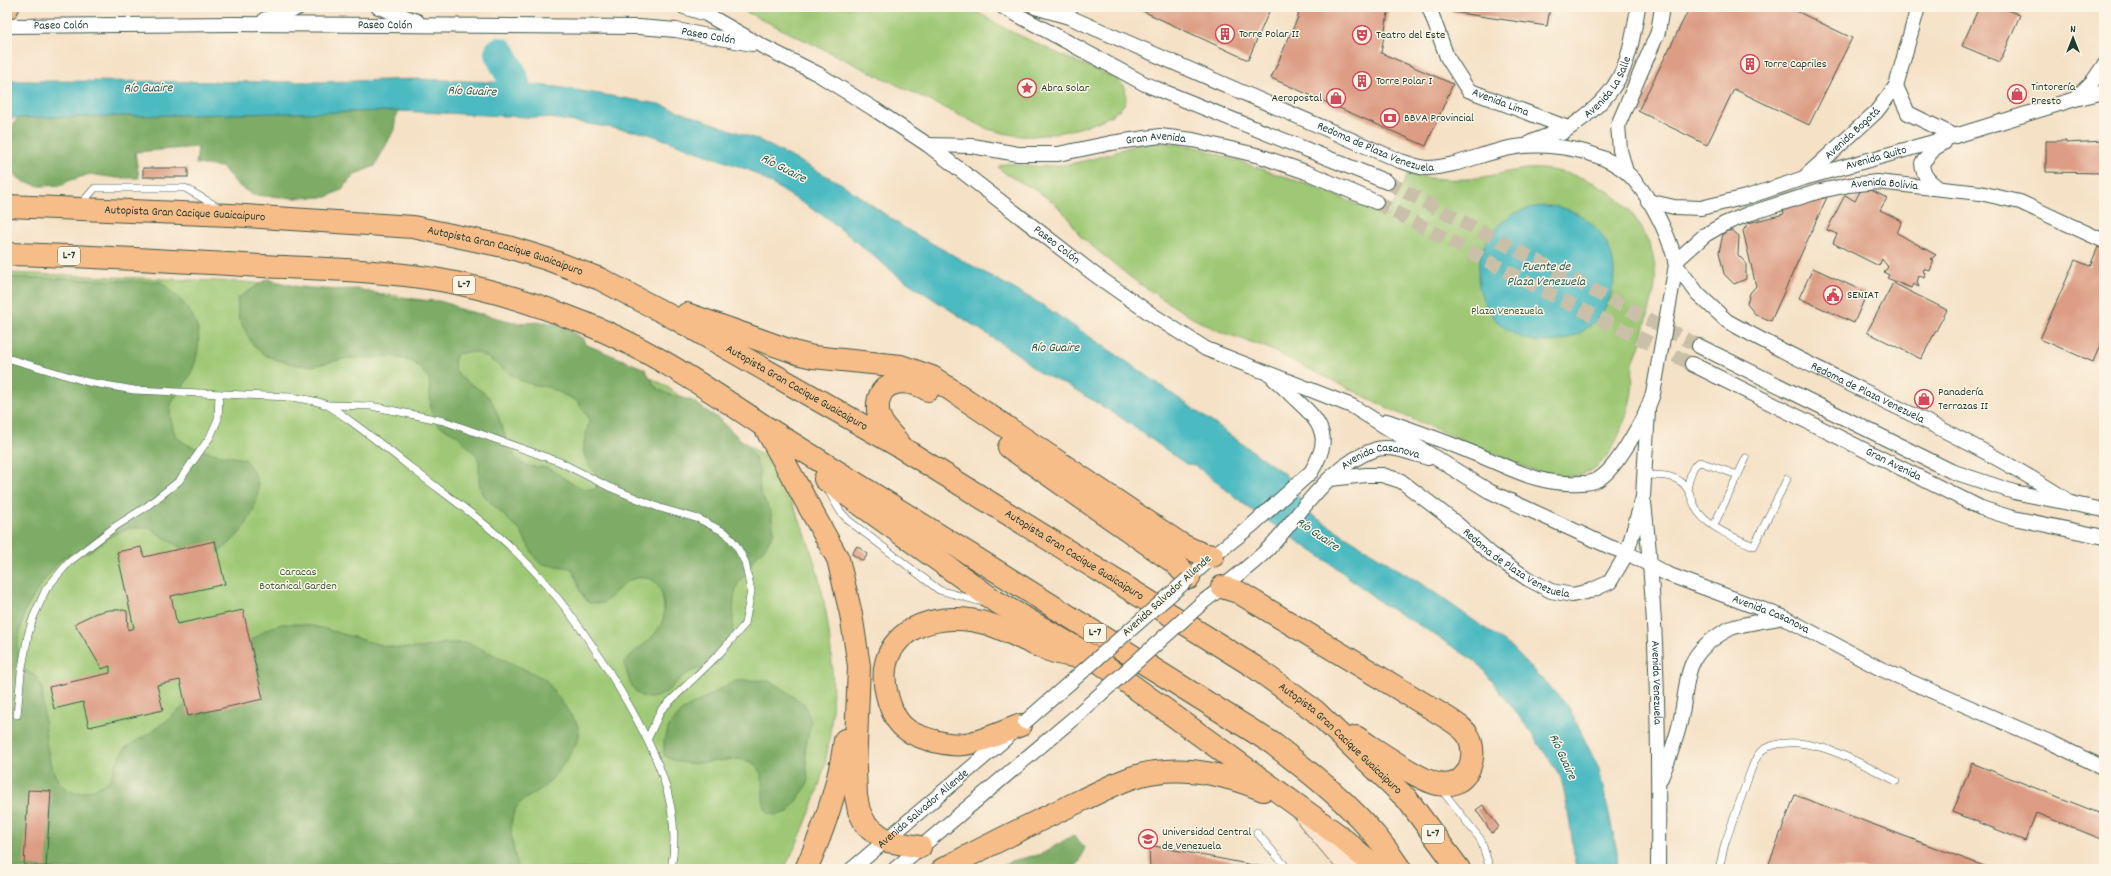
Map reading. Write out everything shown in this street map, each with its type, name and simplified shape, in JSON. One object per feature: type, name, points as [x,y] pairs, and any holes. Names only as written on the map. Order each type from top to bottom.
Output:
[{"type":"highway","name":"Autopista Gran Cacique Guaicaipuro","points":[[7,206],[230,215],[418,228],[508,247],[586,274],[631,294],[902,448],[1253,666],[1315,711],[1407,799],[1459,869]]},
{"type":"highway","name":"L-7","points":[[7,254],[132,257],[338,269],[404,275],[449,282],[487,291],[532,304],[575,319],[610,334],[700,383],[764,426],[1272,743],[1317,778],[1354,812],[1380,839],[1400,869]]},
{"type":"highway","points":[[631,294],[797,353],[813,357],[901,366],[932,377],[1182,545],[1202,554],[1213,556]]},
{"type":"highway","points":[[902,448],[879,418],[877,410],[883,390],[890,384],[902,382],[919,385],[930,392],[1175,563],[1188,578]]},
{"type":"highway","points":[[764,426],[781,443],[820,476],[995,601],[1094,658],[1338,835],[1378,869]]},
{"type":"highway","points":[[764,426],[838,558],[851,614],[859,666],[856,796],[860,811],[866,824],[887,841],[920,847]]},
{"type":"highway","points":[[806,869],[830,806],[842,759],[848,717],[848,665],[840,614],[829,561],[812,510]]},
{"type":"highway","points":[[1222,586],[1238,592],[1460,727],[1468,735],[1472,745],[1472,764],[1468,772],[1459,780],[1453,783],[1438,784],[1395,761],[1315,711]]},
{"type":"highway","points":[[1023,723],[963,745],[943,743],[928,739],[905,729],[895,716],[883,679],[884,666],[892,645],[901,636],[914,628],[949,619],[971,619],[994,625],[1041,647],[1067,655],[1094,658]]},
{"type":"highway","points":[[943,869],[1128,778],[1156,772],[1188,771],[1244,782],[1295,804]]},
{"type":"main road","points":[[1295,804],[1348,869]]},
{"type":"street","points":[[235,24],[283,15],[299,7]]},
{"type":"street","points":[[378,7],[427,25]]},
{"type":"street","name":"Paseo Colón","points":[[684,7],[706,14],[762,46],[818,74],[928,145],[1088,269],[1154,316],[1206,349],[1263,370],[1368,414]]},
{"type":"street","points":[[1003,7],[1145,84],[1387,182]]},
{"type":"street","name":"Redoma de Plaza Venezuela","points":[[1035,7],[1071,12],[1400,161],[1426,168],[1452,164],[1497,150],[1518,146],[1544,145],[1569,148],[1594,156],[1626,172],[1648,201],[1666,233],[1673,249],[1675,264],[1653,394],[1648,408],[1611,470],[1597,480],[1564,485],[1528,477],[1430,436],[1368,414]]},
{"type":"street","name":"Avenida Lima","points":[[1429,7],[1447,57],[1468,90],[1568,128]]},
{"type":"street","name":"Avenida La Salle","points":[[1544,145],[1596,106],[1614,86],[1624,65],[1635,25],[1638,7]]},
{"type":"street","name":"Avenida La Salle","points":[[1626,172],[1620,150],[1618,124],[1658,32],[1662,7]]},
{"type":"street","name":"Avenida Bogotá","points":[[1804,178],[1876,112],[1896,86],[1918,7]]},
{"type":"street","name":"Paseo Colón","points":[[7,26],[235,24],[639,27],[676,30],[762,46]]},
{"type":"street","points":[[2075,99],[2093,81],[2104,64]]},
{"type":"street","points":[[1896,86],[1908,113],[1955,136]]},
{"type":"street","name":"Avenida Quito","points":[[1648,201],[1674,207],[1702,208],[1750,196],[1804,178],[1955,136],[2075,99],[2104,92]]},
{"type":"street","points":[[1518,146],[1568,128]]},
{"type":"street","name":"Gran Avenida","points":[[928,145],[972,146],[1018,154],[1058,154],[1111,143],[1160,136],[1187,139],[1260,156],[1306,172],[1376,202]]},
{"type":"street","points":[[1938,188],[1929,181],[1923,173],[1922,163],[1935,148],[1955,136]]},
{"type":"street","name":"Avenida Bolivia","points":[[1675,264],[1705,235],[1724,224],[1748,214],[1820,191],[1849,185],[1877,182],[1980,193],[2020,202],[2104,241]]},
{"type":"street","name":"Redoma de Plaza Venezuela","points":[[1675,264],[1698,294],[1727,321],[1990,454],[2035,479],[2073,504]]},
{"type":"street","name":"Gran Avenida","points":[[1699,346],[1951,471],[2014,492],[2104,510]]},
{"type":"street","name":"Gran Avenida","points":[[1692,364],[1981,508],[2010,517],[2104,536]]},
{"type":"street","name":"Avenida Salvador Allende","points":[[852,869],[887,841],[1213,556],[1252,526],[1311,472],[1322,451],[1321,426],[1315,416],[1292,394],[1263,370]]},
{"type":"street","name":"Redoma de Plaza Venezuela","points":[[1330,479],[1366,475],[1382,475],[1401,481],[1456,523],[1491,554],[1528,579],[1550,591],[1572,595],[1599,589],[1610,582],[1627,553],[1643,497],[1648,408]]},
{"type":"street","name":"Avenida Casanova","points":[[1368,414],[1437,460],[1489,491],[1610,547],[1627,553],[1651,567],[1783,617],[1881,669],[2052,743],[2104,768]]},
{"type":"street","name":"Avenida Casanova","points":[[1330,479],[1350,460],[1379,449],[1393,449],[1437,460]]},
{"type":"street","points":[[895,869],[1075,717],[1203,602],[1268,549],[1330,479]]},
{"type":"street","name":"Avenida Venezuela","points":[[1643,497],[1651,567],[1659,782],[1658,869]]},
{"type":"street","points":[[1659,782],[1675,746],[1690,668],[1702,648],[1731,628],[1783,617]]},
{"type":"lane","points":[[7,358],[88,382],[129,389],[290,397],[314,400],[328,405],[462,506],[488,527],[535,572],[565,606],[589,638],[648,738],[661,773],[673,815],[675,846],[671,869]]},
{"type":"lane","points":[[17,715],[21,673],[28,635],[33,618],[46,589],[69,562],[116,526],[146,507],[179,481],[210,438],[218,419],[219,394]]},
{"type":"lane","points":[[328,405],[371,406],[444,421],[553,459],[609,487],[660,508],[699,519],[726,533],[736,545],[745,562],[751,592],[746,624],[720,653],[661,710],[648,738]]},
{"type":"lane","points":[[1714,525],[1746,458]]},
{"type":"lane","points":[[1687,488],[1696,463],[1700,462],[1738,475]]},
{"type":"lane","points":[[1644,475],[1662,475],[1676,479],[1687,488],[1699,513],[1714,525],[1736,538],[1754,546],[1787,479]]},
{"type":"lane","points":[[1719,869],[1725,843],[1751,770],[1763,749],[1798,743],[1812,745],[1838,754],[1896,781]]},
{"type":"lane","points":[[1438,784],[1481,840],[1490,869]]},
{"type":"lane","points":[[1257,833],[1288,869]]},
{"type":"green space","points":[[736,7],[969,7],[1006,29],[1117,79],[1125,88],[1126,100],[1120,109],[1110,116],[1080,128],[1046,135],[1032,136],[1017,136],[1000,132],[988,129]]},
{"type":"green space","points":[[399,111],[396,115],[394,130],[375,166],[355,174],[341,190],[327,197],[294,198],[253,195],[239,186],[222,167],[196,164],[198,147],[135,152],[139,178],[116,178],[90,174],[68,181],[63,185],[40,186],[24,182],[7,169],[8,136],[18,118]]},
{"type":"green space","name":"Plaza Venezuela","points":[[1146,141],[1193,146],[1318,188],[1387,217],[1408,174],[1433,178],[1469,179],[1522,170],[1538,169],[1559,171],[1580,177],[1608,191],[1619,200],[1638,222],[1651,248],[1655,277],[1654,291],[1648,316],[1633,364],[1632,388],[1627,414],[1617,439],[1603,461],[1594,469],[1579,476],[1568,477],[1542,474],[1398,413],[1263,346],[1223,333],[1192,318],[1134,280],[1081,237],[1068,217],[1053,202],[1037,191],[1006,174],[998,167],[1004,164],[1045,166],[1075,163],[1102,156]]},
{"type":"green space","name":"Caracas Botanical Garden","points":[[7,273],[241,282],[385,294],[428,301],[480,314],[626,366],[663,384],[765,457],[785,489],[802,526],[815,565],[825,606],[831,649],[833,690],[830,731],[824,768],[807,820],[784,869],[7,869]]},
{"type":"green space","points":[[7,277],[162,282],[188,309],[196,322],[199,336],[198,350],[192,370],[171,404],[170,411],[175,433],[183,442],[199,449],[245,459],[255,475],[258,485],[258,495],[255,505],[246,525],[231,542],[215,554],[181,548],[149,528],[129,528],[111,536],[89,552],[67,555],[58,563],[41,584],[25,611],[18,641],[17,656],[23,669],[35,676],[42,687],[47,747],[52,766],[59,782],[71,791],[87,791],[110,780],[115,766],[125,748],[170,718],[232,664],[244,645],[267,629],[281,624],[299,624],[322,628],[377,644],[398,648],[421,648],[446,643],[469,643],[545,679],[576,722],[579,729],[579,736],[574,747],[557,772],[546,785],[521,802],[516,808],[511,825],[511,834],[514,853],[519,869],[7,869]]},
{"type":"green space","points":[[267,279],[310,290],[359,289],[395,299],[439,301],[453,305],[463,312],[482,314],[517,323],[545,322],[566,327],[583,339],[587,345],[645,369],[655,386],[660,390],[671,395],[691,400],[719,419],[748,447],[755,458],[759,470],[760,492],[771,513],[774,532],[764,549],[753,559],[748,571],[738,583],[734,597],[732,641],[716,664],[690,672],[683,676],[668,691],[661,695],[653,698],[646,698],[640,695],[631,684],[625,662],[655,634],[662,622],[664,615],[663,602],[659,586],[655,582],[646,578],[632,579],[603,603],[589,603],[582,594],[571,568],[541,564],[536,559],[520,531],[482,494],[479,482],[479,462],[477,456],[457,435],[437,424],[431,411],[429,378],[414,362],[393,356],[349,358],[312,366],[297,365],[277,360],[263,354],[253,345],[239,319],[237,299]],"holes":[[[476,352],[488,358],[519,380],[537,386],[548,387],[577,401],[589,418],[584,442],[584,452],[587,462],[597,476],[598,484],[596,489],[577,486],[550,469],[530,466],[518,460],[510,449],[491,400],[460,376],[456,370],[454,363],[457,354]]]},
{"type":"green space","points":[[766,680],[782,688],[805,705],[811,722],[805,749],[808,780],[806,787],[788,812],[776,815],[768,813],[765,808],[762,778],[757,767],[750,761],[740,759],[688,763],[675,761],[664,755],[664,742],[669,726],[683,710],[735,681]]},
{"type":"green space","points":[[1073,835],[1085,847],[1079,863],[1072,869],[999,869],[1011,861],[1042,854]]},
{"type":"water","name":"Río Guaire","points":[[419,79],[512,83],[557,87],[659,104],[759,140],[842,184],[906,229],[1041,304],[1139,370],[1286,475],[1307,512],[1425,586],[1510,646],[1568,706],[1599,769],[1617,851],[1618,869],[1576,869],[1569,817],[1561,777],[1525,724],[1478,663],[1424,628],[1384,605],[1334,566],[1249,508],[1195,465],[1186,464],[1120,417],[1069,386],[1038,372],[1019,355],[898,276],[827,218],[749,170],[646,133],[549,118],[399,111],[7,118],[7,81],[320,82]]},
{"type":"water","name":"Fuente de Plaza Venezuela","points":[[1539,206],[1553,206],[1572,211],[1584,217],[1599,231],[1609,248],[1613,261],[1613,287],[1609,300],[1603,312],[1589,327],[1584,331],[1566,339],[1553,342],[1539,342],[1520,337],[1508,331],[1493,317],[1489,312],[1481,294],[1478,281],[1478,267],[1483,248],[1489,236],[1503,221],[1508,217],[1526,209]]},
{"type":"building","name":"Torre Polar II","points":[[1134,7],[1271,7],[1248,60]]},
{"type":"building","name":"Torre Polar I","points":[[1299,7],[1389,7],[1381,53],[1453,84],[1426,146],[1271,78],[1298,17]]},
{"type":"building","points":[[1452,7],[1550,7],[1547,26],[1452,12]]},
{"type":"building","name":"Torre Capriles","points":[[1690,7],[1788,7],[1852,38],[1809,125],[1734,89],[1707,145],[1638,111]]},
{"type":"building","points":[[1979,7],[2000,7],[2020,15],[2000,62],[1962,46]]},
{"type":"building","points":[[2046,141],[2066,141],[2066,143],[2104,141],[2104,173],[2046,172]]},
{"type":"building","points":[[143,168],[188,168],[188,177],[143,177]]},
{"type":"building","points":[[1863,186],[1887,198],[1880,210],[1902,221],[1897,233],[1936,255],[1931,259],[1934,260],[1930,271],[1924,269],[1923,271],[1926,274],[1925,278],[1919,276],[1917,282],[1919,287],[1913,284],[1911,288],[1887,278],[1889,275],[1884,272],[1888,267],[1882,259],[1879,266],[1833,243],[1837,234],[1827,230],[1845,195],[1855,201]]},
{"type":"building","points":[[1827,197],[1771,321],[1755,314],[1747,304],[1750,293],[1756,286],[1743,231],[1748,223],[1784,214],[1783,208]]},
{"type":"building","points":[[1727,231],[1733,231],[1739,236],[1738,255],[1746,263],[1746,279],[1734,284],[1724,274],[1719,252],[1723,234]]},
{"type":"building","points":[[2098,247],[2104,250],[2104,336],[2093,362],[2040,339],[2075,260],[2090,266]]},
{"type":"building","name":"SENIAT","points":[[1813,268],[1867,293],[1854,323],[1799,298]]},
{"type":"building","points":[[1893,283],[1947,310],[1921,359],[1867,332]]},
{"type":"building","points":[[215,541],[225,584],[171,596],[177,624],[243,610],[263,699],[188,716],[180,680],[157,685],[163,710],[89,727],[83,702],[54,709],[49,687],[110,673],[110,666],[102,669],[75,624],[96,613],[109,610],[123,610],[127,611],[128,630],[134,628],[117,552],[141,547],[144,557]]},
{"type":"building","points":[[857,546],[868,554],[863,561],[852,554]]},
{"type":"building","points":[[1972,763],[2104,815],[2104,840],[2036,813],[2025,841],[1953,812]]},
{"type":"building","points":[[28,790],[51,791],[46,867],[24,865]]},
{"type":"building","points":[[1795,795],[1992,869],[1767,869]]},
{"type":"building","points":[[1483,805],[1499,827],[1492,833],[1476,810]]},
{"type":"building","points":[[1149,845],[1263,867],[1263,869],[1150,869]]},
{"type":"waterway","points":[[500,53],[512,76],[515,87]]},
{"type":"tunnel","points":[[1387,182],[1699,346]]},
{"type":"tunnel","points":[[1376,202],[1548,293],[1692,364]]},
{"type":"place","name":"Torre Polar II","points":[[1225,34]]},
{"type":"place","name":"Teatro del Este","points":[[1362,35]]},
{"type":"place","name":"Torre Capriles","points":[[1750,64]]},
{"type":"place","name":"Torre Polar I","points":[[1362,81]]},
{"type":"place","name":"Abra Solar","points":[[1027,88]]},
{"type":"place","name":"Tintorería Presto","points":[[2017,94]]},
{"type":"place","name":"Aeropostal","points":[[1336,98]]},
{"type":"place","name":"BBVA Provincial","points":[[1390,118]]},
{"type":"place","name":"SENIAT","points":[[1833,295]]},
{"type":"place","name":"Panadería Terrazas II","points":[[1924,399]]},
{"type":"place","name":"Universidad Central de Venezuela","points":[[1148,839]]}]
